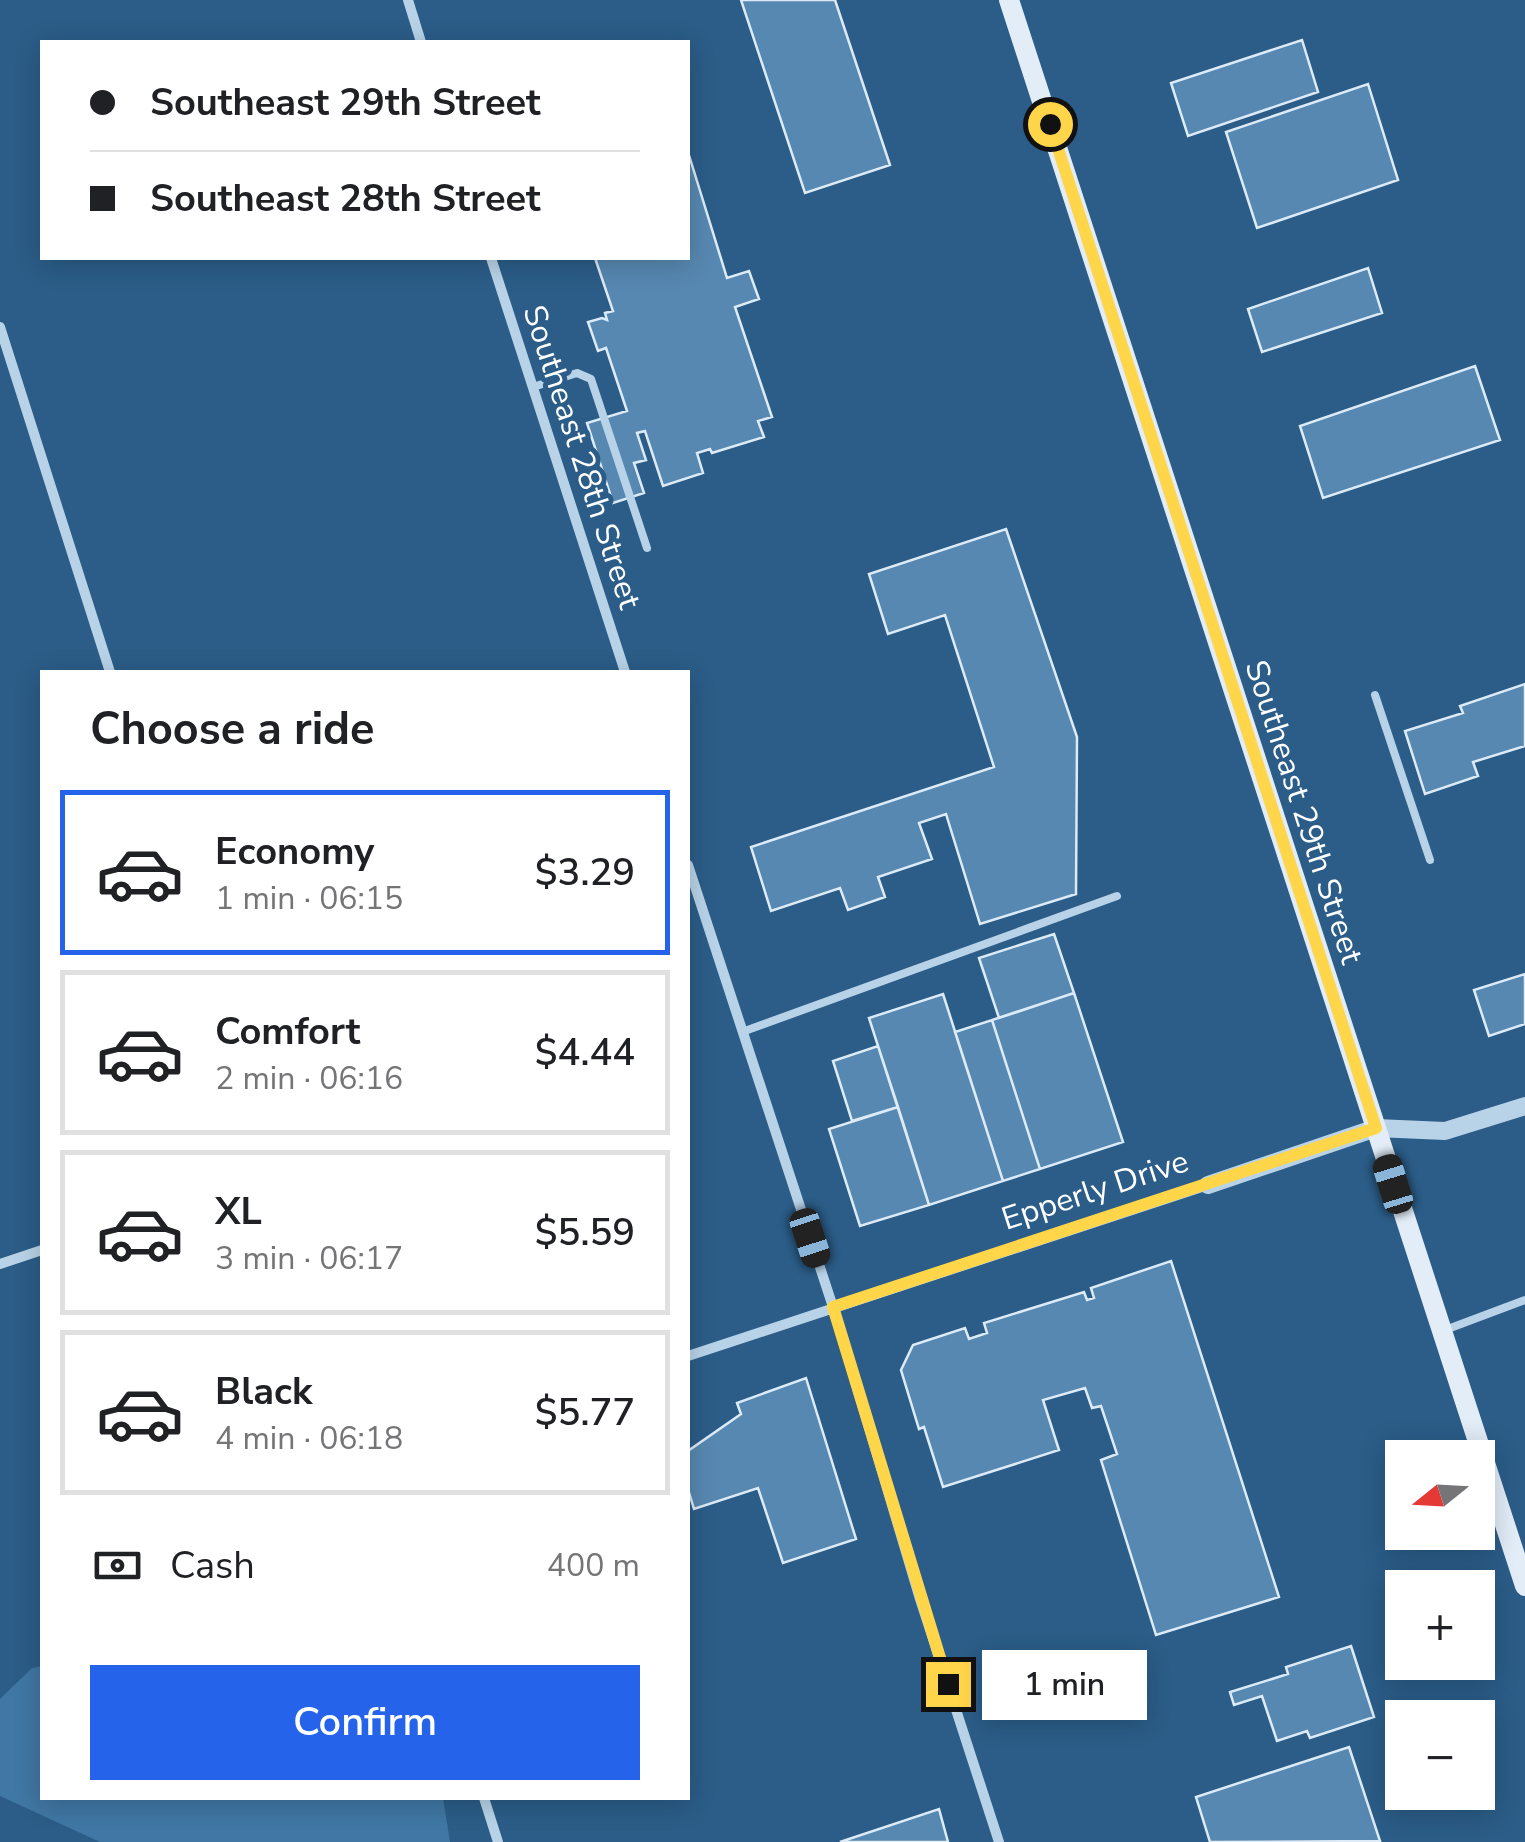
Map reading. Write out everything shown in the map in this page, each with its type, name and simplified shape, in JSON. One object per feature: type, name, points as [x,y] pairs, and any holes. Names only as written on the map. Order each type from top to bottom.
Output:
[{"type":"main road","name":"Southeast 29th Street","points":[[1009,0],[1525,1586]]},
{"type":"street","points":[[408,0],[420,40]]},
{"type":"street","name":"Southeast 28th Street","points":[[492,260],[624,670]]},
{"type":"street","points":[[0,327],[109,670]]},
{"type":"street","points":[[690,872],[833,1307],[920,1598],[999,1842]]},
{"type":"street","name":"Epperly Drive","points":[[690,1355],[1376,1128],[1445,1131],[1525,1106]]},
{"type":"street","points":[[0,1264],[40,1251]]},
{"type":"street","points":[[485,1800],[498,1842]]},
{"type":"lane","points":[[533,388],[577,373],[591,379],[647,548]]},
{"type":"lane","points":[[1375,695],[1430,860]]},
{"type":"lane","points":[[742,1032],[1117,896]]},
{"type":"lane","points":[[1442,1331],[1525,1300]]},
{"type":"shaded area","points":[[40,1666],[40,1800],[443,1800],[450,1842],[100,1842],[0,1796],[0,1699],[32,1668]]},
{"type":"building","points":[[741,0],[835,0],[890,165],[805,193]]},
{"type":"building","points":[[1302,40],[1318,92],[1188,136],[1171,83]]},
{"type":"building","points":[[1368,84],[1398,180],[1257,228],[1226,132]]},
{"type":"building","points":[[690,158],[727,278],[749,271],[759,299],[735,307],[772,417],[758,421],[764,437],[712,453],[710,449],[697,453],[703,473],[663,486],[645,431],[637,433],[646,460],[634,463],[644,493],[613,503],[587,423],[627,411],[606,348],[598,351],[588,322],[607,320],[605,313],[613,311],[596,260],[690,260]]},
{"type":"building","points":[[1368,268],[1382,313],[1262,352],[1248,309]]},
{"type":"building","points":[[1475,366],[1500,440],[1323,498],[1300,426]]},
{"type":"building","points":[[1006,529],[1077,737],[1076,894],[980,924],[946,814],[919,823],[932,859],[878,877],[885,897],[848,910],[840,888],[771,911],[751,847],[994,767],[945,615],[888,634],[869,574]]},
{"type":"building","points":[[1525,684],[1525,746],[1473,762],[1478,776],[1425,794],[1405,731],[1463,713],[1460,706]]},
{"type":"building","points":[[1054,934],[1074,993],[999,1018],[979,958]]},
{"type":"building","points":[[1525,974],[1525,1024],[1489,1036],[1474,990]]},
{"type":"building","points":[[1074,993],[1123,1142],[1040,1169],[992,1020]]},
{"type":"building","points":[[943,994],[1003,1181],[929,1205],[869,1018]]},
{"type":"building","points":[[992,1020],[1040,1169],[1003,1181],[955,1032]]},
{"type":"building","points":[[878,1046],[898,1107],[852,1121],[833,1061]]},
{"type":"building","points":[[898,1107],[929,1205],[860,1226],[829,1129]]},
{"type":"building","points":[[1171,1261],[1279,1597],[1156,1635],[1101,1460],[1117,1454],[1101,1406],[1092,1408],[1085,1388],[1043,1400],[1059,1450],[943,1487],[901,1370],[913,1345],[965,1328],[969,1339],[987,1333],[984,1323],[1084,1292],[1087,1300],[1094,1298],[1091,1288]]},
{"type":"building","points":[[806,1378],[856,1539],[783,1563],[758,1488],[694,1509],[690,1496],[690,1450],[741,1414],[737,1403]]},
{"type":"building","points":[[1351,1646],[1374,1717],[1310,1738],[1307,1731],[1277,1741],[1262,1696],[1234,1705],[1230,1692],[1288,1674],[1286,1667]]},
{"type":"building","points":[[1349,1747],[1380,1841],[1210,1842],[1196,1797]]},
{"type":"building","points":[[939,1809],[948,1842],[840,1842]]},
{"type":"route","points":[[948,1684],[833,1307],[1376,1128],[1050,124]]}]
